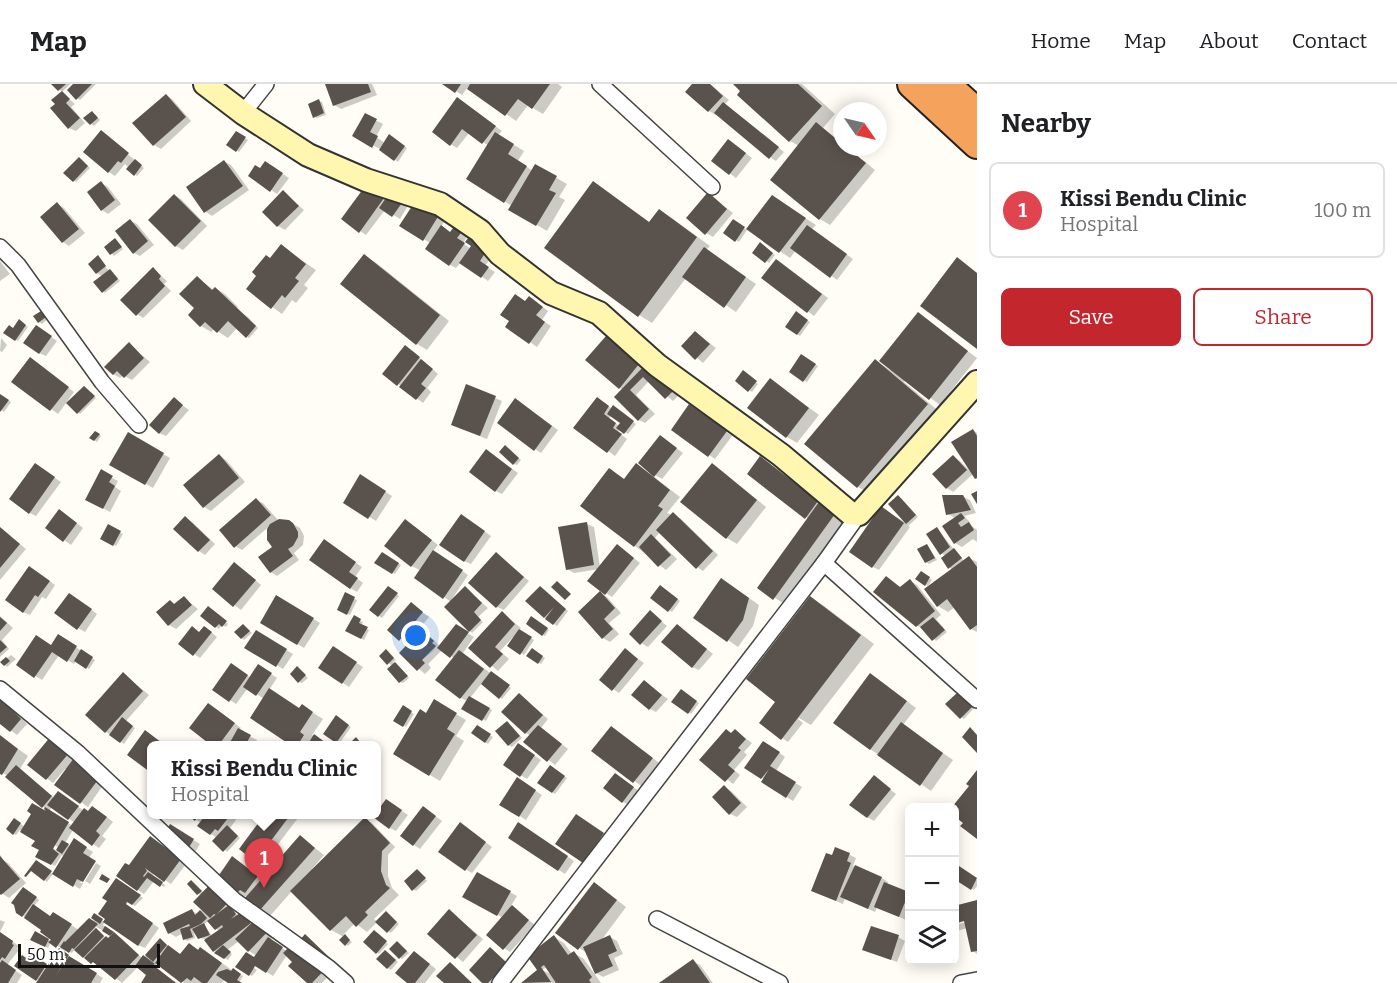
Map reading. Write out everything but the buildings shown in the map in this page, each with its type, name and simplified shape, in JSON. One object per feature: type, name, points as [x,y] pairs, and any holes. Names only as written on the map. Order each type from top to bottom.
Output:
[{"type":"highway","points":[[912,84],[977,144]]},
{"type":"highway","points":[[945,84],[977,113]]},
{"type":"street","points":[[205,84],[243,113],[308,155],[366,180],[440,204],[480,231],[500,254],[551,292],[599,313],[657,364],[781,455],[850,513],[859,514]]},
{"type":"street","points":[[243,113],[266,84]]},
{"type":"street","points":[[600,84],[712,187]]},
{"type":"street","points":[[0,247],[18,265],[102,382],[139,424]]},
{"type":"street","points":[[501,983],[824,563],[859,514],[977,382]]},
{"type":"street","points":[[824,563],[977,700]]},
{"type":"street","points":[[0,689],[78,753],[147,818]]},
{"type":"street","points":[[148,819],[234,900],[329,968],[346,983]]},
{"type":"street","points":[[657,919],[780,983]]},
{"type":"street","points":[[961,983],[977,980]]},
{"type":"place","name":"Kissi Bendu Clinic","points":[[264,888]]}]
